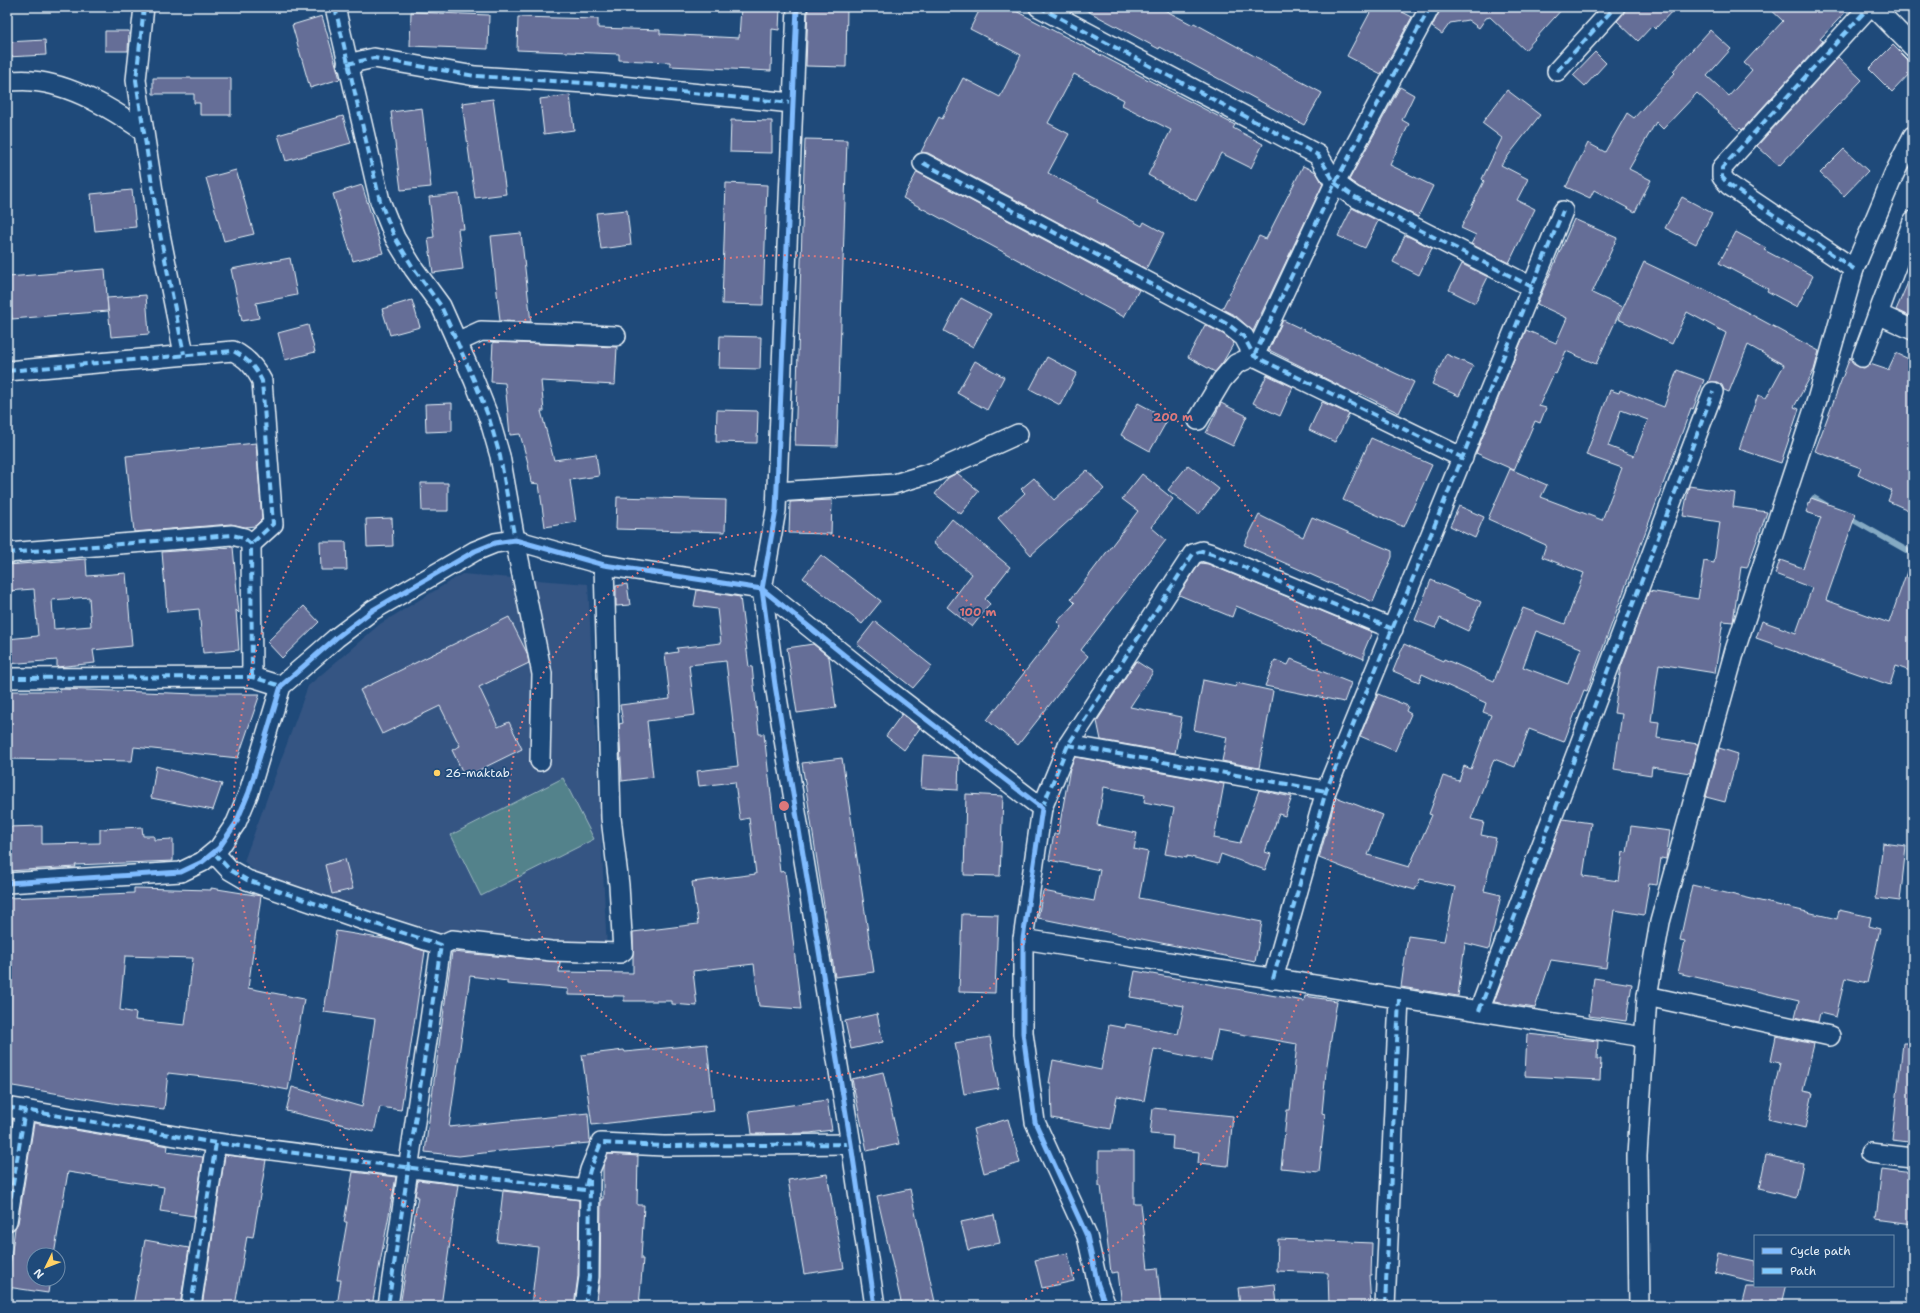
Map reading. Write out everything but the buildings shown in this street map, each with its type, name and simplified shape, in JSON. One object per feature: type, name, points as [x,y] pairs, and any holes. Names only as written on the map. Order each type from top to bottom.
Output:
[{"type":"street","points":[[144,7],[136,80],[158,224],[184,354]]},
{"type":"street","points":[[336,7],[347,64],[380,201],[395,238],[414,269],[440,306],[457,342],[486,411],[500,456],[542,674],[540,761]]},
{"type":"street","points":[[797,7],[776,510],[762,589],[775,685],[851,1144],[875,1306]]},
{"type":"street","points":[[1039,7],[1318,156],[1335,183],[1353,196],[1532,287]]},
{"type":"street","points":[[1198,420],[1222,380],[1236,364],[1254,356],[1335,183],[1430,7]]},
{"type":"street","points":[[1558,71],[1615,7]]},
{"type":"street","points":[[1854,269],[1729,185],[1722,177],[1722,168],[1869,7]]},
{"type":"street","points":[[1874,7],[1913,47]]},
{"type":"street","points":[[347,64],[374,58],[475,76],[601,84],[792,103]]},
{"type":"street","points":[[7,80],[33,81],[74,91],[121,115],[144,131]]},
{"type":"street","points":[[1639,1306],[1637,1156],[1647,996],[1660,922],[1735,650],[1817,400],[1854,269],[1894,174],[1913,136]]},
{"type":"street","points":[[923,163],[1229,325],[1244,336],[1254,356],[1463,458]]},
{"type":"street","points":[[1273,979],[1326,791],[1563,211]]},
{"type":"street","points":[[1862,357],[1913,221]]},
{"type":"street","points":[[1878,314],[1913,330]]},
{"type":"street","points":[[457,342],[482,331],[616,336]]},
{"type":"street","points":[[7,371],[184,354],[232,351],[251,362],[262,381],[273,524],[251,544],[252,677]]},
{"type":"street","points":[[1479,1011],[1713,392]]},
{"type":"street","points":[[777,492],[894,484],[934,472],[1018,434]]},
{"type":"street","points":[[7,553],[232,535],[244,538],[251,544]]},
{"type":"street","points":[[7,883],[181,872],[202,862],[219,848],[236,823],[249,792],[281,686],[336,638],[373,610],[475,551],[495,543],[515,540],[604,565],[762,589],[879,683],[1042,808]]},
{"type":"street","points":[[1106,1306],[1098,1285],[1087,1236],[1035,1122],[1023,1033],[1023,939],[1042,808],[1068,745],[1193,554],[1202,551],[1212,554],[1393,629]]},
{"type":"street","points":[[214,853],[230,870],[247,880],[369,922],[441,944],[452,940],[552,951],[620,953],[623,951],[619,885],[611,818],[604,565]]},
{"type":"street","points":[[7,678],[252,677],[281,686]]},
{"type":"street","points":[[1068,745],[1326,791]]},
{"type":"street","points":[[1023,939],[1644,1037]]},
{"type":"street","points":[[388,1306],[441,944]]},
{"type":"street","points":[[1647,996],[1830,1036]]},
{"type":"street","points":[[1385,1306],[1399,999]]},
{"type":"street","points":[[7,1221],[16,1108],[216,1143],[585,1190],[590,1170],[601,1143],[664,1146],[851,1144]]},
{"type":"street","points":[[191,1306],[216,1143]]},
{"type":"street","points":[[1870,1153],[1913,1158]]},
{"type":"street","points":[[585,1306],[589,1277],[590,1170]]},
{"type":"shaded area","name":"26-maktab","points":[[462,574],[588,584],[607,949],[442,934],[258,875],[244,861],[308,686],[380,624]]},
{"type":"green space","points":[[563,778],[594,839],[481,896],[451,835]]},
{"type":"waterway","points":[[1814,498],[1826,505]]},
{"type":"waterway","points":[[1848,517],[1913,554]]},
{"type":"marked path","points":[[144,7],[136,80],[158,224],[184,354]]},
{"type":"marked path","points":[[335,7],[380,201],[395,238],[414,269],[441,306],[474,380],[489,418],[500,456],[515,540]]},
{"type":"marked path","points":[[1039,7],[1318,155],[1335,183],[1353,196],[1532,287]]},
{"type":"marked path","points":[[1254,356],[1335,183],[1430,7]]},
{"type":"marked path","points":[[1557,71],[1615,7]]},
{"type":"marked path","points":[[1854,269],[1729,185],[1722,177],[1722,168],[1869,7]]},
{"type":"marked path","points":[[347,64],[374,58],[475,76],[601,84],[792,103]]},
{"type":"marked path","points":[[923,163],[1229,325],[1244,337],[1254,356],[1463,458]]},
{"type":"marked path","points":[[1273,979],[1326,791],[1563,211]]},
{"type":"marked path","points":[[7,371],[233,351],[242,357],[253,367],[262,381],[273,524],[251,544]]},
{"type":"marked path","points":[[1479,1011],[1713,392]]},
{"type":"marked path","points":[[7,553],[232,535],[244,538],[251,544],[252,677]]},
{"type":"marked path","points":[[1042,808],[1068,745],[1193,554],[1202,551],[1212,554],[1393,629]]},
{"type":"marked path","points":[[7,678],[252,677],[281,686]]},
{"type":"marked path","points":[[1068,745],[1326,791]]},
{"type":"marked path","points":[[214,853],[230,870],[247,880],[441,945],[388,1306]]},
{"type":"marked path","points":[[1385,1306],[1399,999]]},
{"type":"marked path","points":[[7,1107],[216,1143],[585,1190],[590,1170],[601,1143],[664,1146],[851,1144]]},
{"type":"marked path","points":[[7,1221],[25,1110]]},
{"type":"marked path","points":[[191,1306],[216,1143]]},
{"type":"marked path","points":[[585,1306],[589,1277],[590,1180]]},
{"type":"cycle path","points":[[797,7],[776,510],[762,589],[775,685],[851,1144],[875,1306]]},
{"type":"cycle path","points":[[7,883],[181,872],[202,862],[219,848],[236,823],[249,792],[281,686],[336,638],[373,610],[475,551],[495,543],[515,540],[604,565],[762,589],[879,683],[1042,808],[1023,939],[1023,1033],[1035,1122],[1087,1236],[1098,1285],[1106,1306]]},
{"type":"place","name":"26-maktab","points":[[437,773]]}]
